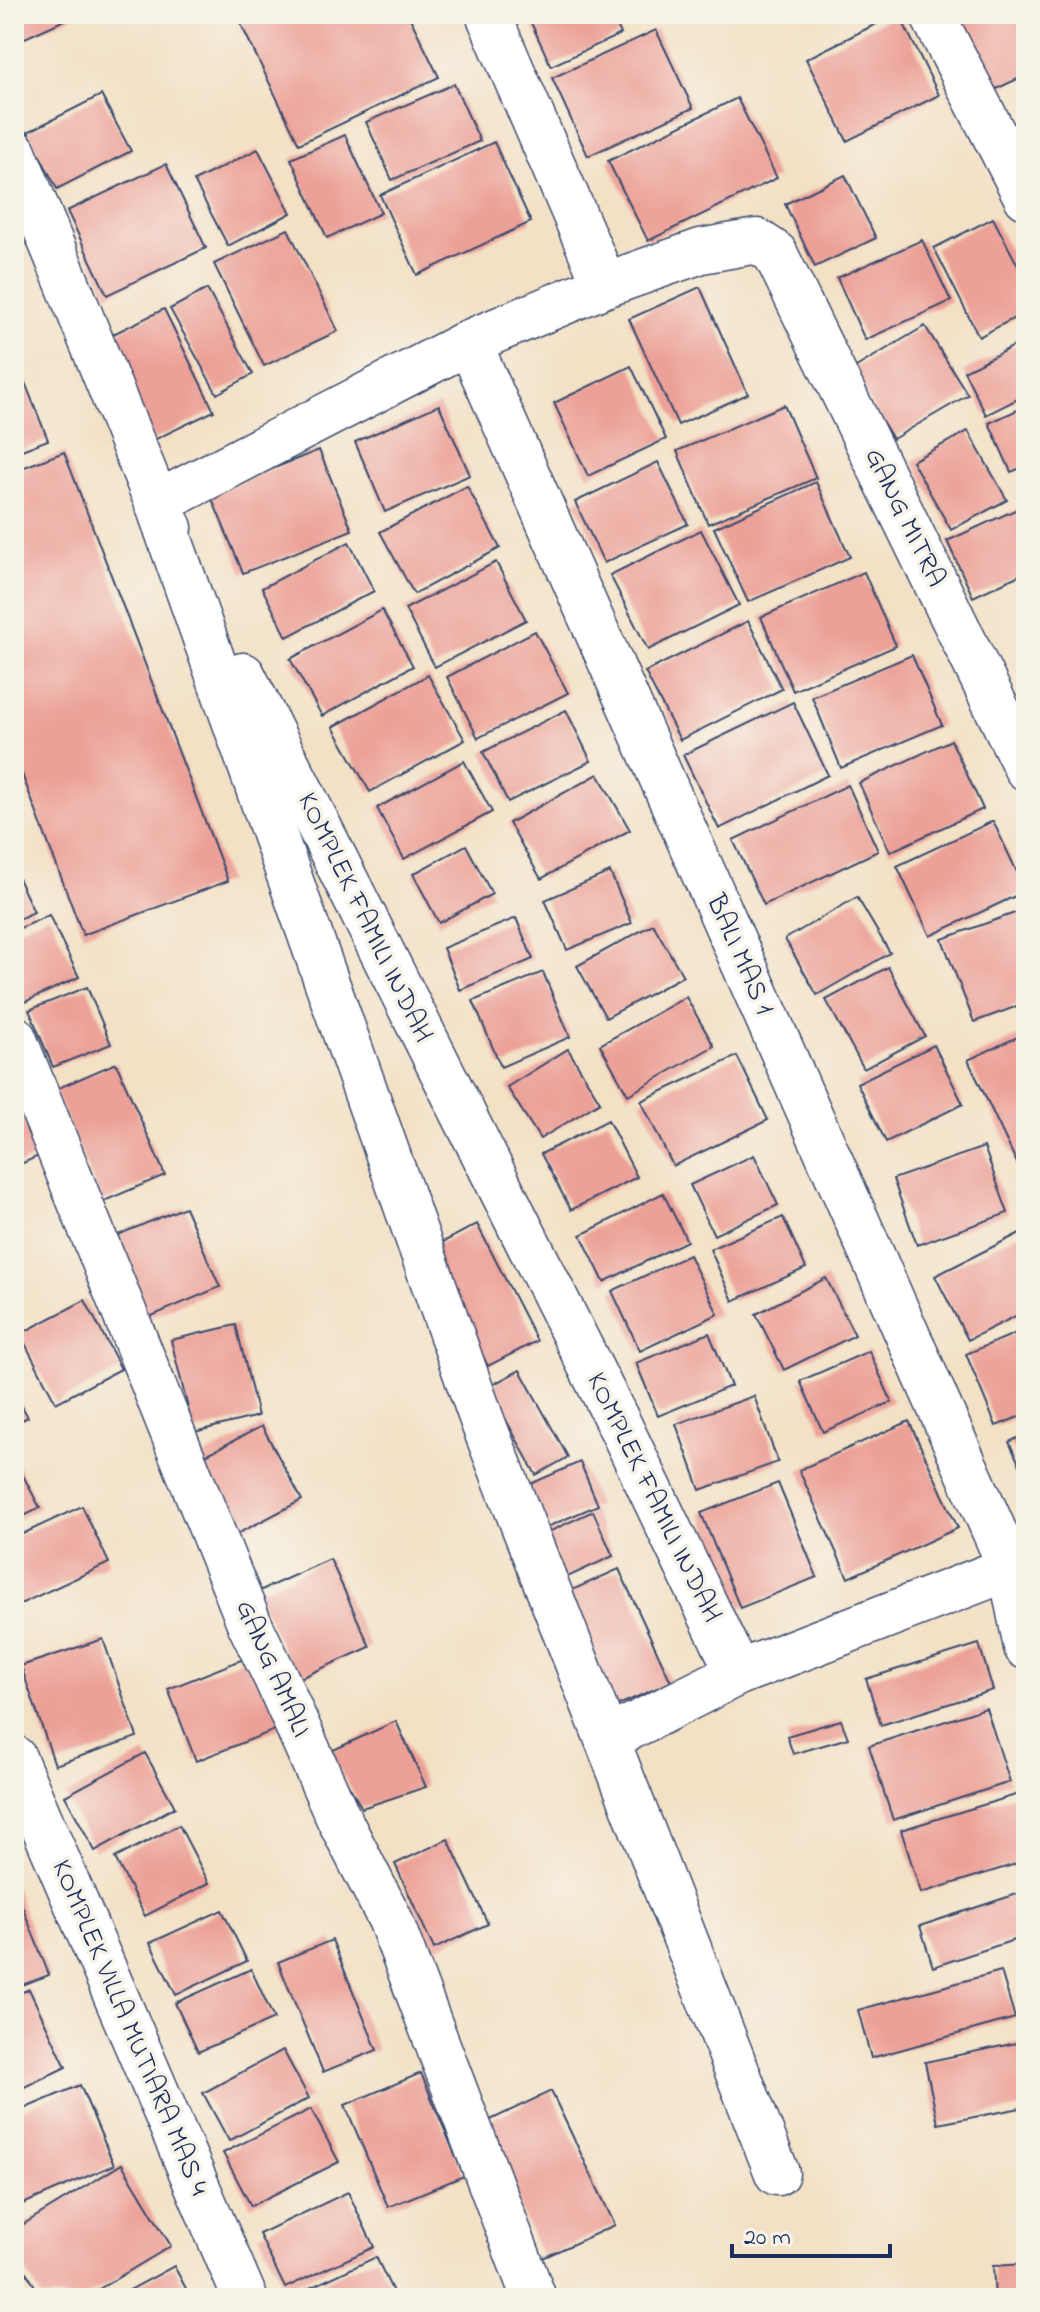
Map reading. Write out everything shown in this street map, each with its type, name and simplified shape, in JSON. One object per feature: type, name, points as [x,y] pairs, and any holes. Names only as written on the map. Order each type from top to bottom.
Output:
[{"type":"street","points":[[488,14],[605,285],[469,342],[157,503],[483,1423],[777,2173]]},
{"type":"street","points":[[932,14],[1026,197]]},
{"type":"street","name":"KOMPLEK FAMILI INDAH","points":[[14,152],[157,503],[621,1428],[738,1673]]},
{"type":"street","name":"GANG MITRA","points":[[605,285],[701,251],[757,241],[775,253],[1026,768]]},
{"type":"street","name":"BALI MAS 1","points":[[469,342],[1018,1564],[1026,1647]]},
{"type":"street","name":"GANG AMALI","points":[[14,1038],[250,1625],[338,1817],[390,1919],[534,2298]]},
{"type":"street","points":[[607,1739],[738,1673],[1018,1564]]},
{"type":"street","name":"KOMPLEK VILLA MUTIARA MAS 4","points":[[14,1758],[245,2298]]},
{"type":"building","points":[[14,14],[78,14],[14,43]]},
{"type":"building","points":[[236,14],[408,14],[439,77],[299,144]]},
{"type":"building","points":[[527,14],[612,14],[621,34],[551,66]]},
{"type":"building","points":[[899,14],[939,95],[847,141],[806,59]]},
{"type":"building","points":[[966,14],[1026,14],[1026,75],[992,91],[958,17]]},
{"type":"building","points":[[656,30],[693,108],[588,156],[552,78]]},
{"type":"building","points":[[454,84],[480,141],[392,180],[366,122]]},
{"type":"building","points":[[101,95],[131,151],[57,189],[28,132]]},
{"type":"building","points":[[737,98],[777,178],[648,241],[608,161]]},
{"type":"building","points":[[345,135],[381,213],[327,238],[291,159]]},
{"type":"building","points":[[494,142],[531,222],[417,275],[380,195]]},
{"type":"building","points":[[258,149],[291,213],[228,246],[194,181]]},
{"type":"building","points":[[166,164],[206,248],[107,295],[67,211]]},
{"type":"building","points":[[845,175],[876,238],[815,267],[785,204]]},
{"type":"building","points":[[993,218],[1026,281],[1026,312],[979,337],[934,248]]},
{"type":"building","points":[[288,229],[338,331],[264,366],[214,264]]},
{"type":"building","points":[[922,240],[951,301],[865,340],[837,278]]},
{"type":"building","points":[[700,287],[748,394],[678,425],[629,319]]},
{"type":"building","points":[[207,289],[253,374],[217,394],[170,309]]},
{"type":"building","points":[[164,309],[214,411],[154,440],[105,338]]},
{"type":"building","points":[[925,326],[968,395],[893,439],[851,370]]},
{"type":"building","points":[[1026,340],[1026,395],[986,415],[964,371]]},
{"type":"building","points":[[14,355],[48,440],[14,453]]},
{"type":"building","points":[[631,366],[666,439],[588,476],[554,403]]},
{"type":"building","points":[[439,405],[470,475],[385,512],[355,442]]},
{"type":"building","points":[[784,405],[816,478],[708,524],[677,451]]},
{"type":"building","points":[[1026,406],[1026,466],[1011,472],[989,423]]},
{"type":"building","points":[[968,431],[1007,500],[951,530],[912,461]]},
{"type":"building","points":[[319,450],[352,530],[243,573],[210,494]]},
{"type":"building","points":[[64,452],[228,881],[83,935],[14,753],[14,471]]},
{"type":"building","points":[[658,462],[688,524],[604,563],[575,502]]},
{"type":"building","points":[[816,482],[850,557],[748,602],[714,528]]},
{"type":"building","points":[[467,486],[500,548],[414,594],[380,532]]},
{"type":"building","points":[[1026,505],[1026,572],[973,597],[947,541]]},
{"type":"building","points":[[701,530],[739,605],[648,650],[610,575]]},
{"type":"building","points":[[349,542],[374,591],[287,637],[262,588]]},
{"type":"building","points":[[496,562],[526,620],[435,667],[405,609]]},
{"type":"building","points":[[864,572],[896,646],[793,691],[761,617]]},
{"type":"building","points":[[382,610],[413,666],[322,716],[290,659]]},
{"type":"building","points":[[748,621],[782,689],[680,740],[645,672]]},
{"type":"building","points":[[535,631],[568,693],[478,738],[447,677]]},
{"type":"building","points":[[912,655],[942,725],[841,768],[812,697]]},
{"type":"building","points":[[428,675],[465,740],[370,792],[333,727]]},
{"type":"building","points":[[793,702],[828,775],[719,829],[683,755]]},
{"type":"building","points":[[566,710],[591,761],[508,802],[483,752]]},
{"type":"building","points":[[951,740],[983,809],[890,852],[859,783]]},
{"type":"building","points":[[464,761],[492,812],[404,859],[377,808]]},
{"type":"building","points":[[598,774],[630,830],[541,879],[509,823]]},
{"type":"building","points":[[848,785],[878,851],[764,905],[733,840]]},
{"type":"building","points":[[993,821],[1026,891],[930,936],[897,866]]},
{"type":"building","points":[[466,845],[492,894],[439,923],[413,874]]},
{"type":"building","points":[[14,870],[34,912],[14,921]]},
{"type":"building","points":[[610,872],[632,923],[567,950],[545,900]]},
{"type":"building","points":[[857,897],[890,953],[817,995],[785,939]]},
{"type":"building","points":[[1026,909],[1026,1003],[974,1022],[942,939]]},
{"type":"building","points":[[49,915],[79,977],[14,1007],[14,931]]},
{"type":"building","points":[[516,918],[533,959],[460,990],[443,948]]},
{"type":"building","points":[[653,924],[683,976],[606,1018],[577,966]]},
{"type":"building","points":[[888,967],[925,1036],[864,1069],[826,1000]]},
{"type":"building","points":[[543,972],[570,1037],[501,1067],[473,1001]]},
{"type":"building","points":[[87,987],[111,1044],[53,1067],[29,1010]]},
{"type":"building","points":[[686,997],[714,1046],[628,1095],[600,1045]]},
{"type":"building","points":[[1026,1033],[1026,1182],[968,1060]]},
{"type":"building","points":[[934,1045],[963,1104],[886,1142],[857,1083]]},
{"type":"building","points":[[568,1049],[600,1102],[540,1139],[507,1087]]},
{"type":"building","points":[[737,1056],[768,1120],[673,1166],[641,1101]]},
{"type":"building","points":[[116,1063],[165,1175],[102,1202],[54,1090]]},
{"type":"building","points":[[14,1098],[41,1155],[14,1167]]},
{"type":"building","points":[[608,1120],[637,1177],[571,1210],[541,1154]]},
{"type":"building","points":[[984,1147],[1008,1213],[917,1245],[893,1179]]},
{"type":"building","points":[[754,1155],[778,1205],[714,1235],[690,1185]]},
{"type":"building","points":[[663,1193],[687,1241],[604,1282],[581,1235]]},
{"type":"building","points":[[185,1207],[220,1287],[147,1318],[113,1237]]},
{"type":"building","points":[[783,1217],[806,1268],[733,1301],[710,1249]]},
{"type":"building","points":[[477,1224],[537,1341],[488,1366],[428,1250]]},
{"type":"building","points":[[1026,1230],[1026,1311],[968,1340],[935,1276]]},
{"type":"building","points":[[689,1255],[718,1314],[640,1351],[612,1291]]},
{"type":"building","points":[[826,1278],[855,1335],[784,1370],[756,1314]]},
{"type":"building","points":[[85,1300],[121,1369],[56,1403],[20,1334]]},
{"type":"building","points":[[236,1325],[258,1416],[194,1432],[171,1340]]},
{"type":"building","points":[[1026,1329],[1026,1414],[996,1426],[966,1354]]},
{"type":"building","points":[[709,1333],[731,1386],[658,1416],[636,1363]]},
{"type":"building","points":[[869,1351],[892,1402],[823,1432],[800,1381]]},
{"type":"building","points":[[520,1370],[568,1457],[536,1475],[488,1387]]},
{"type":"building","points":[[14,1392],[28,1417],[14,1424]]},
{"type":"building","points":[[754,1396],[778,1462],[700,1490],[676,1424]]},
{"type":"building","points":[[909,1421],[958,1528],[848,1578],[799,1470]]},
{"type":"building","points":[[262,1426],[302,1500],[235,1535],[196,1460]]},
{"type":"building","points":[[1026,1434],[1026,1478],[1009,1442]]},
{"type":"building","points":[[14,1458],[40,1508],[14,1521]]},
{"type":"building","points":[[580,1462],[598,1505],[547,1527],[528,1485]]},
{"type":"building","points":[[778,1483],[817,1577],[740,1608],[701,1513]]},
{"type":"building","points":[[82,1506],[109,1563],[14,1607],[14,1538]]},
{"type":"building","points":[[593,1511],[613,1556],[561,1580],[540,1536]]},
{"type":"building","points":[[330,1559],[370,1647],[296,1680],[257,1592]]},
{"type":"building","points":[[619,1569],[671,1682],[614,1707],[563,1594]]},
{"type":"building","points":[[103,1639],[137,1737],[55,1765],[21,1666]]},
{"type":"building","points":[[979,1644],[993,1690],[881,1725],[866,1679]]},
{"type":"building","points":[[256,1654],[285,1726],[196,1761],[168,1689]]},
{"type":"building","points":[[986,1708],[1010,1782],[893,1820],[869,1746]]},
{"type":"building","points":[[841,1720],[848,1738],[793,1754],[787,1736]]},
{"type":"building","points":[[396,1721],[426,1787],[362,1808],[329,1752]]},
{"type":"building","points":[[145,1753],[175,1807],[95,1851],[65,1796]]},
{"type":"building","points":[[1022,1793],[1026,1806],[1026,1861],[921,1893],[901,1830]]},
{"type":"building","points":[[179,1825],[209,1883],[145,1916],[115,1858]]},
{"type":"building","points":[[448,1839],[488,1924],[434,1949],[395,1864]]},
{"type":"building","points":[[14,1885],[49,1975],[14,1988]]},
{"type":"building","points":[[1026,1891],[1026,1936],[933,1967],[920,1926]]},
{"type":"building","points":[[222,1910],[247,1961],[176,1995],[150,1943]]},
{"type":"building","points":[[332,1940],[377,2050],[323,2072],[278,1962]]},
{"type":"building","points":[[251,1969],[274,2019],[198,2052],[175,2003]]},
{"type":"building","points":[[1001,1971],[1015,2018],[871,2058],[858,2010]]},
{"type":"building","points":[[29,1989],[66,2067],[14,2092],[14,1996]]},
{"type":"building","points":[[1026,2041],[1026,2107],[938,2124],[925,2062]]},
{"type":"building","points":[[283,2050],[309,2098],[229,2141],[203,2093]]},
{"type":"building","points":[[421,2073],[464,2176],[388,2207],[345,2105]]},
{"type":"building","points":[[80,2085],[114,2165],[16,2207],[14,2113]]},
{"type":"building","points":[[551,2091],[615,2225],[543,2258],[480,2125]]},
{"type":"building","points":[[311,2109],[339,2162],[251,2206],[223,2153]]},
{"type":"building","points":[[122,2164],[171,2246],[84,2298],[42,2298],[14,2252],[14,2230]]},
{"type":"building","points":[[348,2192],[374,2247],[285,2288],[259,2234]]},
{"type":"building","points":[[376,2257],[396,2298],[299,2298],[297,2294]]},
{"type":"building","points":[[1026,2264],[1026,2298],[995,2298],[993,2266]]},
{"type":"building","points":[[174,2266],[191,2298],[115,2298]]}]
